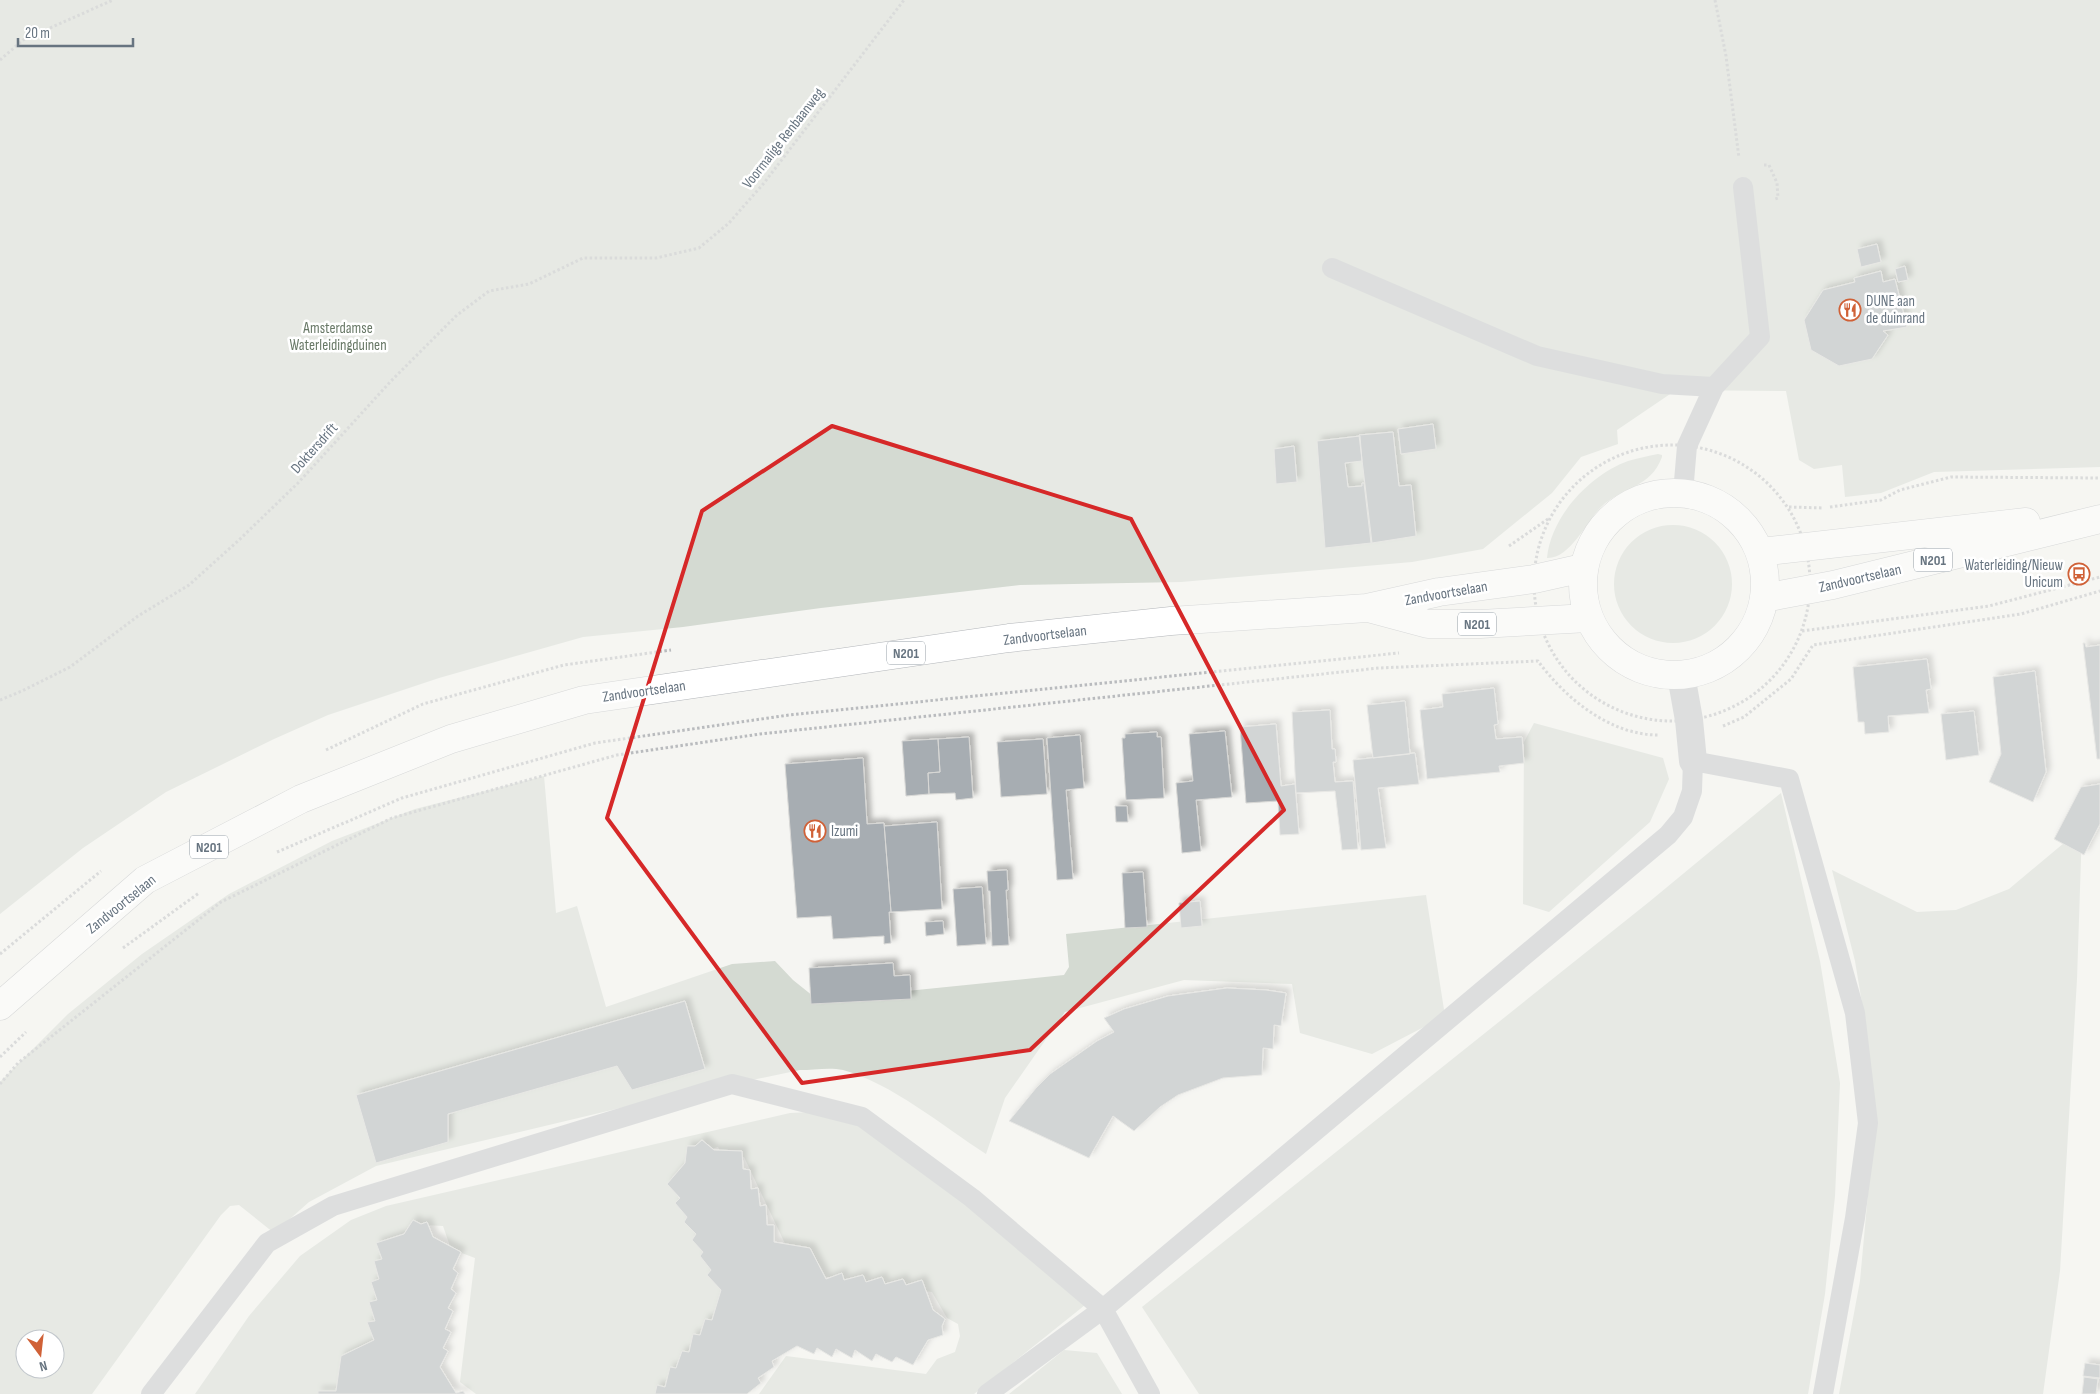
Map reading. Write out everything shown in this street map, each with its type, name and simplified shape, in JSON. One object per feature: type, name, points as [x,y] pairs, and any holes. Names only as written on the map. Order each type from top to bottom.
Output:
[{"type":"main road","points":[[1683,494],[1712,501],[1728,510],[1743,524],[1760,552],[1764,566],[1764,598],[1758,620],[1746,640],[1732,654],[1711,668],[1681,675],[1648,672],[1633,666],[1619,657],[1601,640],[1592,628],[1582,594],[1583,568],[1589,551],[1601,530],[1619,512],[1635,502],[1651,496],[1683,494]]},
{"type":"main road","name":"Zandvoortselaan","points":[[1760,552],[2100,514]]},
{"type":"main road","name":"Zandvoortselaan","points":[[1764,598],[1833,585],[2100,519]]},
{"type":"main road","name":"Zandvoortselaan","points":[[0,1006],[146,880],[301,799],[450,739],[584,700],[1019,637],[1171,621],[1367,608],[1440,592],[1534,579],[1583,568]]},
{"type":"main road","name":"Zandvoortselaan","points":[[1367,608],[1428,624],[1480,624],[1588,618]]},
{"type":"street","points":[[1681,675],[1692,748]]},
{"type":"lane","points":[[1683,494],[1687,446],[1714,388],[1760,337],[1743,188]]},
{"type":"lane","points":[[1332,268],[1537,356],[1662,384],[1714,388]]},
{"type":"lane","points":[[987,1394],[1103,1309],[1668,836],[1683,817],[1692,791],[1692,748],[1789,779],[1855,1013],[1868,1123],[1855,1218],[1823,1394]]},
{"type":"lane","points":[[151,1394],[267,1243],[334,1206],[732,1084],[862,1117],[972,1198],[1103,1309],[1150,1394]]},
{"type":"path","points":[[0,60],[23,40],[112,0]]},
{"type":"path","name":"Voormalige Renbaanweg","points":[[656,258],[699,248],[728,223],[764,183],[904,0]]},
{"type":"path","points":[[1715,0],[1726,56],[1743,188]]},
{"type":"path","name":"Doktersdrift","points":[[0,700],[70,667],[138,616],[189,585],[298,483],[391,381],[457,315],[489,291],[529,284],[583,258],[656,258]]},
{"type":"path","points":[[1542,650],[1550,650],[1538,621],[1534,579],[1535,554],[1548,519],[1585,475],[1610,460],[1633,450],[1661,445],[1687,446]]},
{"type":"path","points":[[1789,507],[1824,508],[1881,500],[1900,490],[1951,478],[2100,478]]},
{"type":"path","points":[[1802,631],[1989,606],[2100,577]]},
{"type":"path","points":[[0,1084],[18,1063],[222,902],[392,818],[617,755],[770,733],[1379,668],[1538,662],[1563,690],[1595,716],[1641,735],[1692,748],[1712,730],[1744,717],[1790,679],[1813,645],[2021,614],[2100,590]]},
{"type":"path","points":[[276,853],[402,798],[595,743],[789,714],[1402,653]]},
{"type":"path","points":[[118,951],[206,888]]},
{"type":"path","points":[[0,1057],[26,1031]]},
{"type":"highlighted area","points":[[832,426],[1131,519],[1284,810],[1030,1050],[802,1083],[607,818],[702,511]]},
{"type":"green space","name":"Amsterdamse Waterleidingduinen","points":[[0,0],[2100,0],[2100,467],[1934,472],[1881,493],[1845,497],[1842,465],[1814,469],[1799,460],[1786,391],[1676,390],[1617,430],[1618,444],[1581,457],[1552,493],[1483,549],[1412,562],[1181,582],[1020,585],[821,608],[683,627],[583,637],[439,678],[328,715],[274,739],[166,792],[83,848],[0,914]]},
{"type":"green space","points":[[1658,454],[1662,455],[1662,457],[1650,475],[1635,486],[1609,500],[1596,513],[1571,546],[1555,557],[1547,558],[1550,542],[1556,527],[1564,513],[1587,487],[1614,467],[1628,461]]},
{"type":"green space","points":[[1673,525],[1695,530],[1706,535],[1722,551],[1727,562],[1732,584],[1727,606],[1722,617],[1706,633],[1695,638],[1673,643],[1651,638],[1640,633],[1624,617],[1619,606],[1614,584],[1619,562],[1624,551],[1640,535],[1651,530]]},
{"type":"green space","points":[[1534,723],[1663,758],[1669,779],[1650,822],[1549,912],[1523,904],[1524,742]]},
{"type":"green space","points":[[544,776],[556,913],[577,906],[606,1007],[732,964],[775,961],[793,980],[818,1000],[1064,975],[1069,967],[1066,934],[1426,895],[1445,1016],[1372,1054],[1300,1033],[1292,984],[1184,980],[1065,1012],[1005,1098],[986,1154],[916,1106],[880,1085],[843,1070],[827,1069],[800,1070],[637,1104],[376,1166],[309,1202],[274,1233],[239,1205],[230,1206],[221,1215],[92,1394],[0,1394],[0,1082],[68,1014],[142,954],[229,894],[332,841],[415,809]]},
{"type":"green space","points":[[1781,793],[1820,961],[1840,1083],[1835,1196],[1825,1294],[1808,1394],[1199,1394],[1142,1307],[1649,902]]},
{"type":"green space","points":[[2082,828],[2077,979],[2060,1271],[2043,1394],[1839,1394],[1860,1281],[1869,1183],[1866,1027],[1855,961],[1832,870],[1917,912],[1956,910],[2009,889]]},
{"type":"green space","points":[[832,1111],[881,1130],[1085,1305],[974,1394],[759,1394],[786,1356],[926,1374],[937,1359],[955,1352],[960,1336],[958,1324],[947,1318],[932,1292],[799,1273],[744,1157],[733,1160],[723,1157],[718,1147],[686,1156],[691,1174],[674,1188],[727,1300],[659,1394],[476,1394],[460,1382],[475,1258],[451,1249],[443,1226],[425,1225],[378,1371],[344,1394],[195,1394],[249,1316],[300,1256],[351,1220],[386,1206],[790,1113]]},
{"type":"green space","points":[[1064,1350],[1097,1353],[1122,1394],[1009,1394]]},
{"type":"building","points":[[1877,244],[1881,262],[1861,267],[1857,249]]},
{"type":"building","points":[[1905,266],[1908,280],[1898,282],[1895,269]]},
{"type":"building","points":[[1881,271],[1883,282],[1895,279],[1907,327],[1883,331],[1888,335],[1872,359],[1839,366],[1811,350],[1804,320],[1823,290],[1855,282],[1854,278]]},
{"type":"building","points":[[1433,424],[1436,449],[1401,454],[1398,429]]},
{"type":"building","points":[[1393,432],[1399,486],[1411,485],[1416,536],[1372,543],[1359,435]]},
{"type":"building","points":[[1360,436],[1362,461],[1345,463],[1348,487],[1362,486],[1362,483],[1364,483],[1371,543],[1325,548],[1317,441]]},
{"type":"building","points":[[1294,446],[1297,482],[1276,484],[1274,449]]},
{"type":"building","points":[[2083,643],[2085,643],[2086,647],[2100,645],[2100,759],[2097,759]]},
{"type":"building","points":[[1927,659],[1931,689],[1926,690],[1929,713],[1888,716],[1889,732],[1865,734],[1864,722],[1858,722],[1853,667]]},
{"type":"building","points":[[2035,671],[2046,772],[2033,802],[1989,782],[2001,754],[1993,677]]},
{"type":"building","points":[[1494,688],[1498,724],[1494,725],[1496,739],[1522,737],[1524,763],[1499,766],[1500,772],[1427,779],[1420,710],[1443,707],[1442,694]]},
{"type":"building","points":[[1405,701],[1410,754],[1373,758],[1367,705]]},
{"type":"building","points":[[1330,710],[1332,749],[1335,749],[1336,762],[1333,762],[1335,782],[1353,781],[1358,849],[1342,850],[1335,791],[1296,793],[1292,712]]},
{"type":"building","points":[[1974,711],[1979,755],[1946,760],[1941,714]]},
{"type":"building","points":[[1276,724],[1281,786],[1295,784],[1299,834],[1280,835],[1278,801],[1246,803],[1240,727]]},
{"type":"building","points":[[1225,731],[1232,797],[1196,800],[1201,851],[1182,853],[1176,783],[1193,781],[1189,734]]},
{"type":"building","points":[[1157,732],[1157,737],[1161,737],[1164,798],[1126,800],[1122,738],[1125,738],[1125,734]]},
{"type":"building","points":[[1080,735],[1084,788],[1066,790],[1073,879],[1057,880],[1047,738]]},
{"type":"building","points":[[969,737],[973,798],[956,800],[955,793],[929,794],[928,773],[940,772],[938,739]]},
{"type":"building","points":[[938,739],[940,772],[928,773],[929,794],[906,796],[902,741]]},
{"type":"building","points":[[1043,739],[1047,794],[1001,797],[997,742]]},
{"type":"building","points":[[1415,753],[1419,784],[1378,788],[1386,848],[1361,850],[1353,760]]},
{"type":"building","points":[[863,758],[867,824],[884,823],[891,912],[889,912],[891,943],[884,944],[884,936],[833,939],[831,916],[797,918],[785,764]]},
{"type":"building","points":[[2100,784],[2100,824],[2084,855],[2054,839],[2081,787]]},
{"type":"building","points":[[1115,806],[1127,806],[1128,822],[1116,822]]},
{"type":"building","points":[[937,822],[942,909],[891,912],[884,823],[885,826]]},
{"type":"building","points":[[1007,870],[1008,890],[1006,890],[1009,945],[992,946],[990,891],[988,891],[987,871]]},
{"type":"building","points":[[1143,872],[1147,927],[1125,928],[1122,873]]},
{"type":"building","points":[[982,887],[986,944],[957,946],[953,889]]},
{"type":"building","points":[[1200,901],[1202,926],[1181,928],[1179,903]]},
{"type":"building","points":[[943,921],[944,934],[926,936],[925,922]]},
{"type":"building","points":[[893,963],[894,976],[910,975],[911,999],[811,1004],[809,968]]},
{"type":"building","points":[[1227,988],[1286,993],[1281,1026],[1274,1025],[1273,1049],[1263,1048],[1262,1075],[1223,1078],[1178,1095],[1160,1107],[1134,1131],[1113,1116],[1089,1158],[1009,1121],[1050,1074],[1097,1041],[1114,1032],[1104,1018],[1124,1009],[1168,996]]},
{"type":"building","points":[[685,1001],[705,1069],[632,1090],[617,1066],[448,1114],[448,1142],[376,1163],[356,1095]]},
{"type":"building","points":[[702,1140],[714,1150],[742,1151],[743,1169],[750,1170],[751,1189],[758,1188],[760,1206],[766,1205],[767,1225],[774,1225],[774,1242],[810,1248],[826,1279],[842,1273],[844,1280],[863,1275],[866,1282],[882,1277],[885,1284],[903,1279],[906,1285],[922,1280],[933,1310],[945,1319],[942,1326],[943,1335],[928,1340],[913,1365],[896,1357],[892,1362],[876,1354],[872,1361],[855,1350],[852,1358],[836,1349],[832,1357],[817,1348],[814,1354],[797,1346],[772,1361],[774,1367],[758,1378],[761,1383],[747,1394],[655,1394],[657,1385],[665,1387],[670,1367],[676,1368],[682,1351],[689,1352],[693,1334],[700,1335],[705,1319],[712,1320],[721,1290],[707,1275],[711,1270],[700,1256],[703,1252],[692,1240],[696,1234],[684,1222],[687,1217],[675,1203],[680,1198],[667,1184],[685,1163],[687,1146],[695,1146]]},
{"type":"building","points":[[413,1220],[421,1224],[427,1222],[433,1237],[461,1252],[453,1269],[458,1273],[451,1289],[456,1293],[448,1308],[453,1311],[445,1329],[451,1332],[443,1348],[448,1351],[440,1367],[456,1393],[463,1391],[465,1394],[318,1394],[318,1391],[336,1391],[341,1356],[374,1340],[367,1322],[375,1321],[369,1302],[377,1300],[371,1282],[379,1279],[374,1261],[382,1259],[376,1243],[404,1234]]},
{"type":"building","points":[[2085,1363],[2100,1365],[2100,1378],[2083,1376]]},
{"type":"building","points":[[2084,1377],[2098,1379],[2096,1394],[2082,1394]]},
{"type":"place","name":"DUNE aan de duinrand","points":[[1850,310]]},
{"type":"place","name":"Waterleiding/Nieuw Unicum","points":[[2079,574]]},
{"type":"place","name":"Izumi","points":[[815,831]]}]
